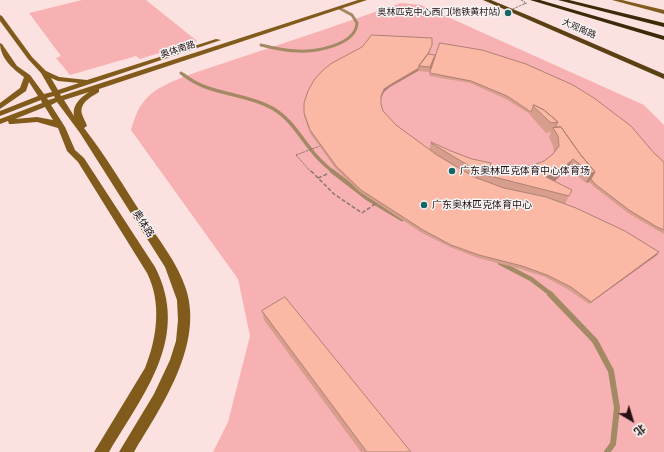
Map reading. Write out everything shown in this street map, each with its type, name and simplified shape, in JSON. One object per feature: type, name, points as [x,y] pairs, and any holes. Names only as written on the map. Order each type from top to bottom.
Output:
[{"type":"highway","points":[[533,0],[664,38]]},
{"type":"highway","points":[[539,0],[664,34]]},
{"type":"highway","points":[[552,0],[664,30]]},
{"type":"highway","points":[[561,0],[664,25]]},
{"type":"main road","name":"大观南路","points":[[486,0],[664,77]]},
{"type":"main road","name":"大观南路","points":[[499,0],[664,70]]},
{"type":"street","name":"奥体南路","points":[[0,114],[58,96],[106,84],[121,76],[344,0]]},
{"type":"street","name":"奥体南路","points":[[58,96],[92,81],[121,76],[364,0]]},
{"type":"street","points":[[615,0],[664,12]]},
{"type":"street","name":"奥体路","points":[[0,17],[15,46],[44,72],[65,109],[83,132],[170,265],[180,288],[184,313],[182,341],[178,355],[150,412],[126,452]]},
{"type":"street","points":[[1,47],[15,46]]},
{"type":"street","name":"奥体路","points":[[1,47],[15,67],[28,76],[45,100],[61,127],[71,151],[81,160],[90,173],[151,270],[160,292],[163,314],[158,350],[150,372],[101,452]]},
{"type":"street","points":[[44,72],[64,80],[92,81]]},
{"type":"street","points":[[0,107],[22,89],[28,76]]},
{"type":"street","points":[[83,132],[84,124],[77,112],[80,105],[87,97],[106,84]]},
{"type":"street","name":"奥体南路","points":[[0,123],[45,100]]},
{"type":"street","points":[[0,123],[35,119],[50,121],[61,127]]},
{"type":"street","points":[[90,173],[95,168],[106,167]]},
{"type":"lane","points":[[261,45],[283,50],[301,51],[324,49],[344,42],[356,33],[358,25],[352,14],[339,8]]},
{"type":"lane","points":[[181,73],[197,84],[225,94],[256,101],[283,115],[292,122],[315,155],[332,171],[360,194],[406,221]]},
{"type":"lane","points":[[493,260],[531,279],[556,300],[595,341],[611,371],[618,408],[612,444],[607,452]]},
{"type":"path","points":[[506,12],[524,4],[525,2],[521,0]]},
{"type":"path","points":[[320,146],[296,155],[317,179],[338,198],[362,213],[378,202]]},
{"type":"path","points":[[317,179],[332,171]]},
{"type":"shaded area","points":[[82,0],[146,0],[197,41],[140,59],[136,56],[70,75],[56,58],[61,56],[29,13]]},
{"type":"shaded area","name":"广东奥林匹克体育中心","points":[[401,3],[421,5],[644,105],[664,125],[664,452],[213,452],[228,422],[250,336],[238,279],[131,130],[136,115],[140,106],[151,94],[180,78]]},
{"type":"building","points":[[372,35],[432,38],[432,45],[419,68],[384,89],[381,96],[383,111],[396,125],[437,155],[474,177],[504,188],[546,197],[576,208],[625,231],[659,252],[591,302],[571,287],[547,275],[451,245],[423,230],[361,190],[336,166],[310,130],[304,113],[304,103],[314,80],[323,70],[332,63],[362,47]]},
{"type":"building","points":[[440,43],[482,50],[526,64],[573,85],[594,98],[631,126],[654,153],[664,162],[664,230],[629,210],[595,184],[591,179],[595,172],[561,127],[555,127],[558,122],[544,110],[534,105],[531,112],[507,96],[471,81],[430,73]]},
{"type":"building","points":[[428,54],[435,55],[430,67],[419,66]]},
{"type":"building","points":[[534,105],[544,110],[558,122],[551,123],[533,106]]},
{"type":"building","points":[[561,127],[595,172],[591,173],[573,159],[560,171],[546,177],[572,190],[569,196],[490,176],[476,170],[431,143],[472,159],[491,163],[490,168],[499,170],[501,165],[531,166],[544,161],[553,154],[559,146],[558,136],[553,128]]},
{"type":"building","points":[[285,297],[411,452],[367,452],[262,311]]},
{"type":"place","name":"奥林匹克中心西门(地铁黄村站)","points":[[508,13]]},
{"type":"place","name":"广东奥林匹克体育中心体育场","points":[[452,171]]},
{"type":"place","name":"广东奥林匹克体育中心","points":[[424,205]]}]
